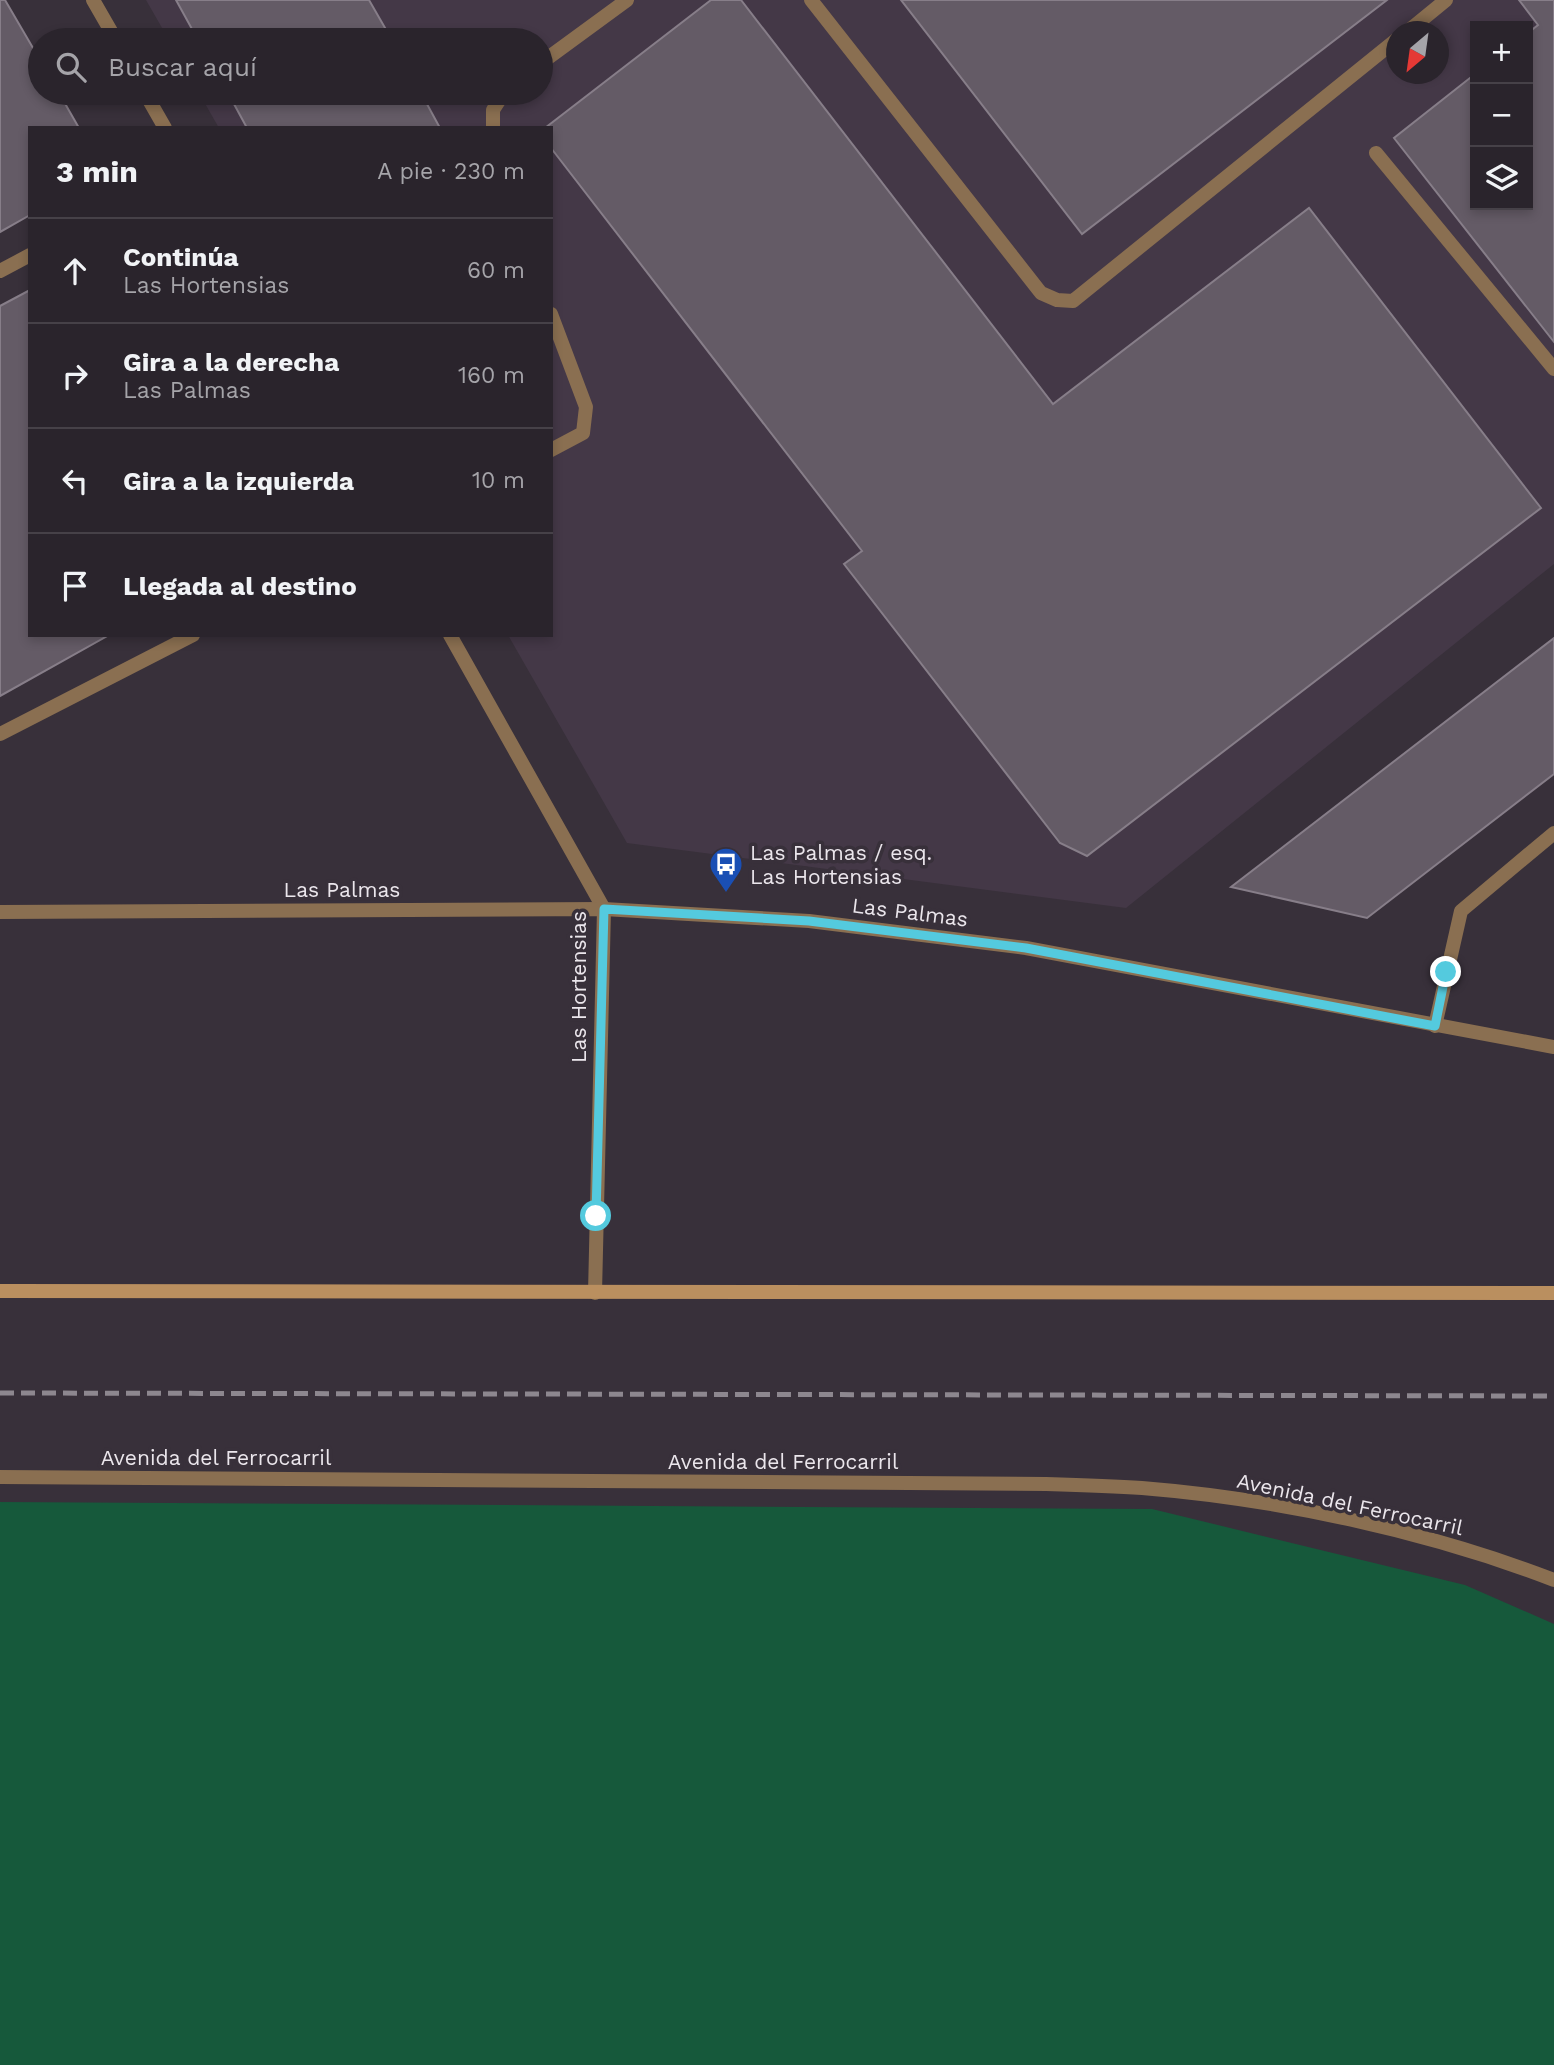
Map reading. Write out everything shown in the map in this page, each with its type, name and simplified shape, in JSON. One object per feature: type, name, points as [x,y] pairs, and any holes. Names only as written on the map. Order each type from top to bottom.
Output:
[{"type":"main road","points":[[0,1291],[1554,1293]]},
{"type":"street","points":[[93,0],[109,28]]},
{"type":"street","points":[[553,54],[627,0]]},
{"type":"street","points":[[811,0],[1041,293],[1057,300],[1073,301],[1386,48]]},
{"type":"street","points":[[1420,21],[1446,0]]},
{"type":"street","points":[[152,105],[164,126]]},
{"type":"street","points":[[493,126],[493,110],[496,105]]},
{"type":"street","points":[[1376,153],[1554,369]]},
{"type":"street","points":[[0,271],[28,256]]},
{"type":"street","points":[[553,319],[586,407],[583,433],[553,449]]},
{"type":"street","points":[[0,734],[189,637]]},
{"type":"street","name":"Las Hortensias","points":[[451,637],[604,909],[594,1293]]},
{"type":"street","points":[[1435,1026],[1461,911],[1554,833]]},
{"type":"street","name":"Las Palmas","points":[[0,912],[604,909],[809,921],[1026,948],[1554,1047]]},
{"type":"street","name":"Avenida del Ferrocarril","points":[[0,1477],[1046,1483],[1143,1488],[1250,1501],[1342,1519],[1505,1561],[1554,1580]]},
{"type":"shaded area","points":[[146,0],[1554,0],[1554,564],[1126,908],[627,843],[509,637],[553,637],[553,126],[218,126],[206,105],[553,105],[553,28],[162,28]]},
{"type":"green space","points":[[0,1502],[1152,1509],[1465,1585],[1554,1624],[1554,2065],[0,2065]]},
{"type":"building","points":[[0,0],[5,0],[28,39],[28,105],[66,105],[78,126],[28,126],[28,216],[0,232]]},
{"type":"building","points":[[176,0],[369,0],[385,28],[191,28]]},
{"type":"building","points":[[711,0],[741,0],[1053,404],[1309,208],[1541,508],[1087,856],[1060,843],[844,564],[862,551],[553,151],[553,126],[548,126]]},
{"type":"building","points":[[901,0],[1387,0],[1082,234]]},
{"type":"building","points":[[1519,0],[1554,0],[1554,342],[1394,138],[1470,78],[1470,210],[1533,210],[1533,29],[1538,25]]},
{"type":"building","points":[[235,105],[428,105],[439,126],[246,126]]},
{"type":"building","points":[[28,291],[28,637],[105,637],[0,696],[0,306]]},
{"type":"building","points":[[1554,638],[1554,774],[1367,918],[1231,887]]},
{"type":"railway","points":[[0,1393],[1554,1396]]},
{"type":"place","name":"Las Palmas / esq. Las Hortensias","points":[[726,894]]},
{"type":"route","points":[[596,1216],[604,909],[809,921],[1026,948],[1435,1026],[1446,972]]}]
